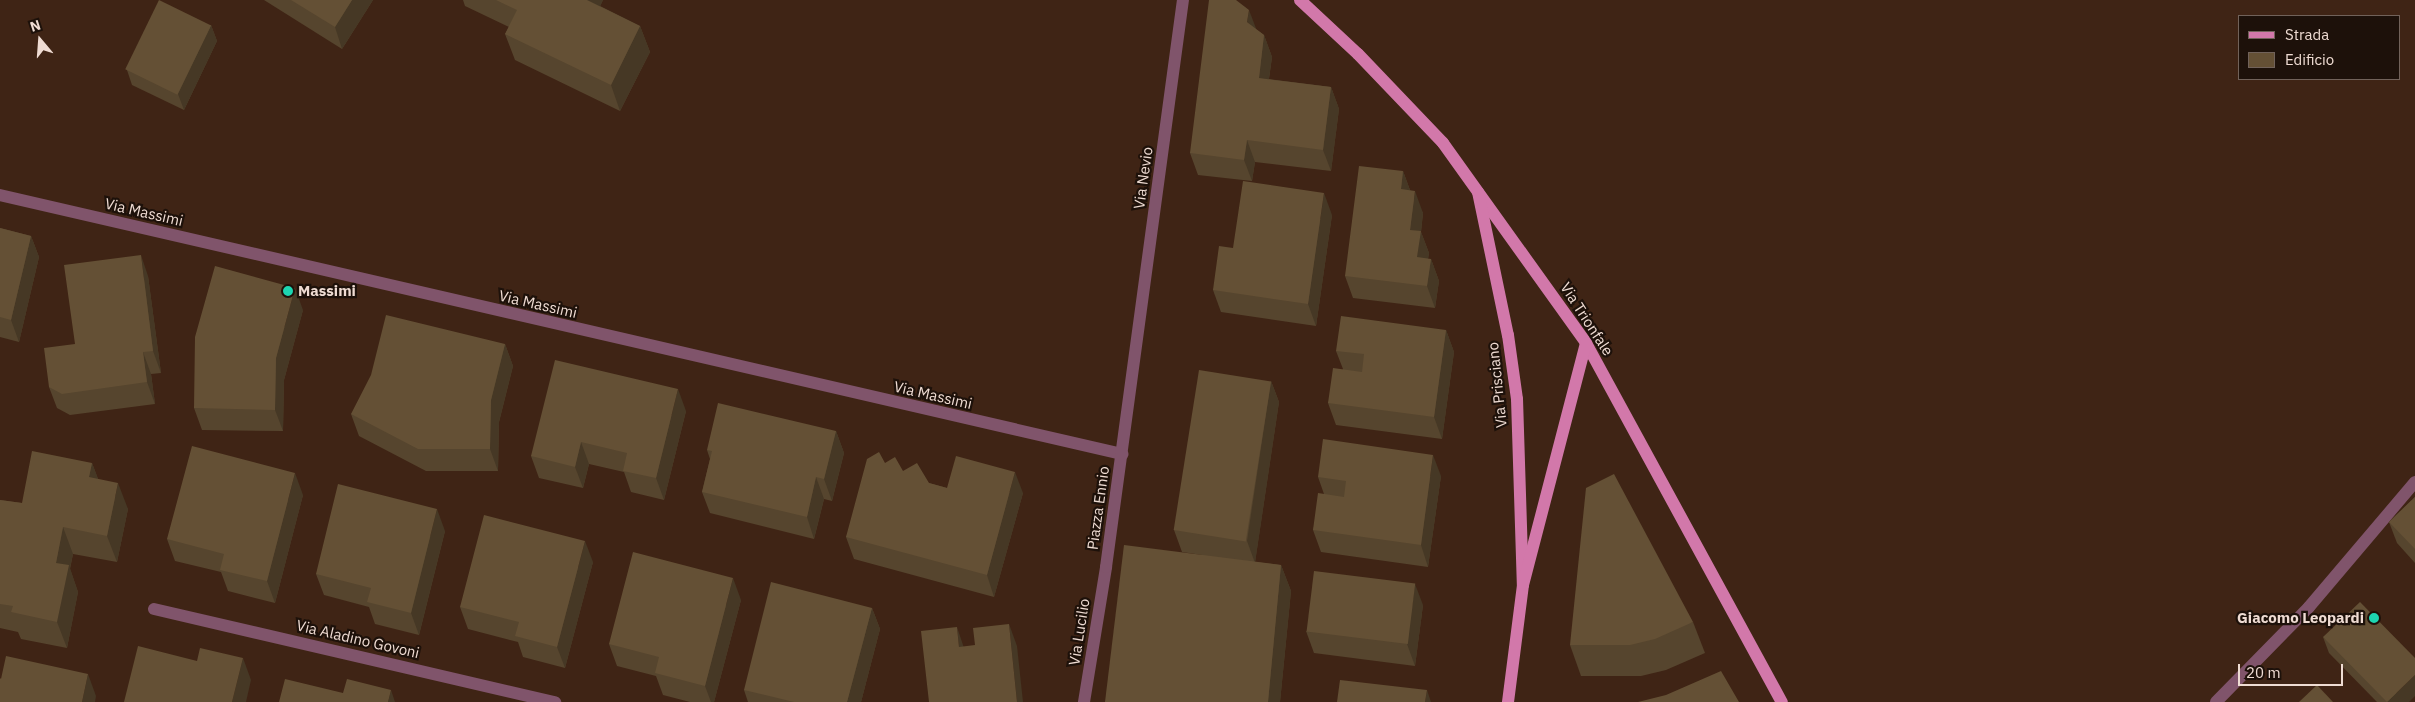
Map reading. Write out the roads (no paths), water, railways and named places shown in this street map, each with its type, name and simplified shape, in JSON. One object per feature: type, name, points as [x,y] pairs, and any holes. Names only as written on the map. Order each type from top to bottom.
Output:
[{"type":"main road","name":"Via Trionfale","points":[[1300,0],[1416,113],[1476,185],[1586,343],[1782,702]]},
{"type":"main road","name":"Via Prisciano","points":[[1476,185],[1508,335],[1515,382],[1523,585]]},
{"type":"main road","name":"Via Prisciano","points":[[1508,702],[1523,585],[1586,343]]},
{"type":"street","name":"Via Nevio","points":[[1135,360],[1183,0]]},
{"type":"street","name":"Via Massimi","points":[[0,196],[1069,443]]},
{"type":"street","name":"Piazza Ennio","points":[[1106,567],[1135,360]]},
{"type":"street","name":"Piazza Ennio","points":[[1069,443],[1122,454]]},
{"type":"street","points":[[2216,702],[2309,607],[2415,482]]},
{"type":"street","name":"Via Lucilio","points":[[1084,702],[1106,567]]},
{"type":"street","name":"Via Aladino Govoni","points":[[154,609],[555,702]]},
{"type":"place","name":"Massimi","points":[[288,291]]},
{"type":"place","name":"Giacomo Leopardi","points":[[2374,618]]}]
